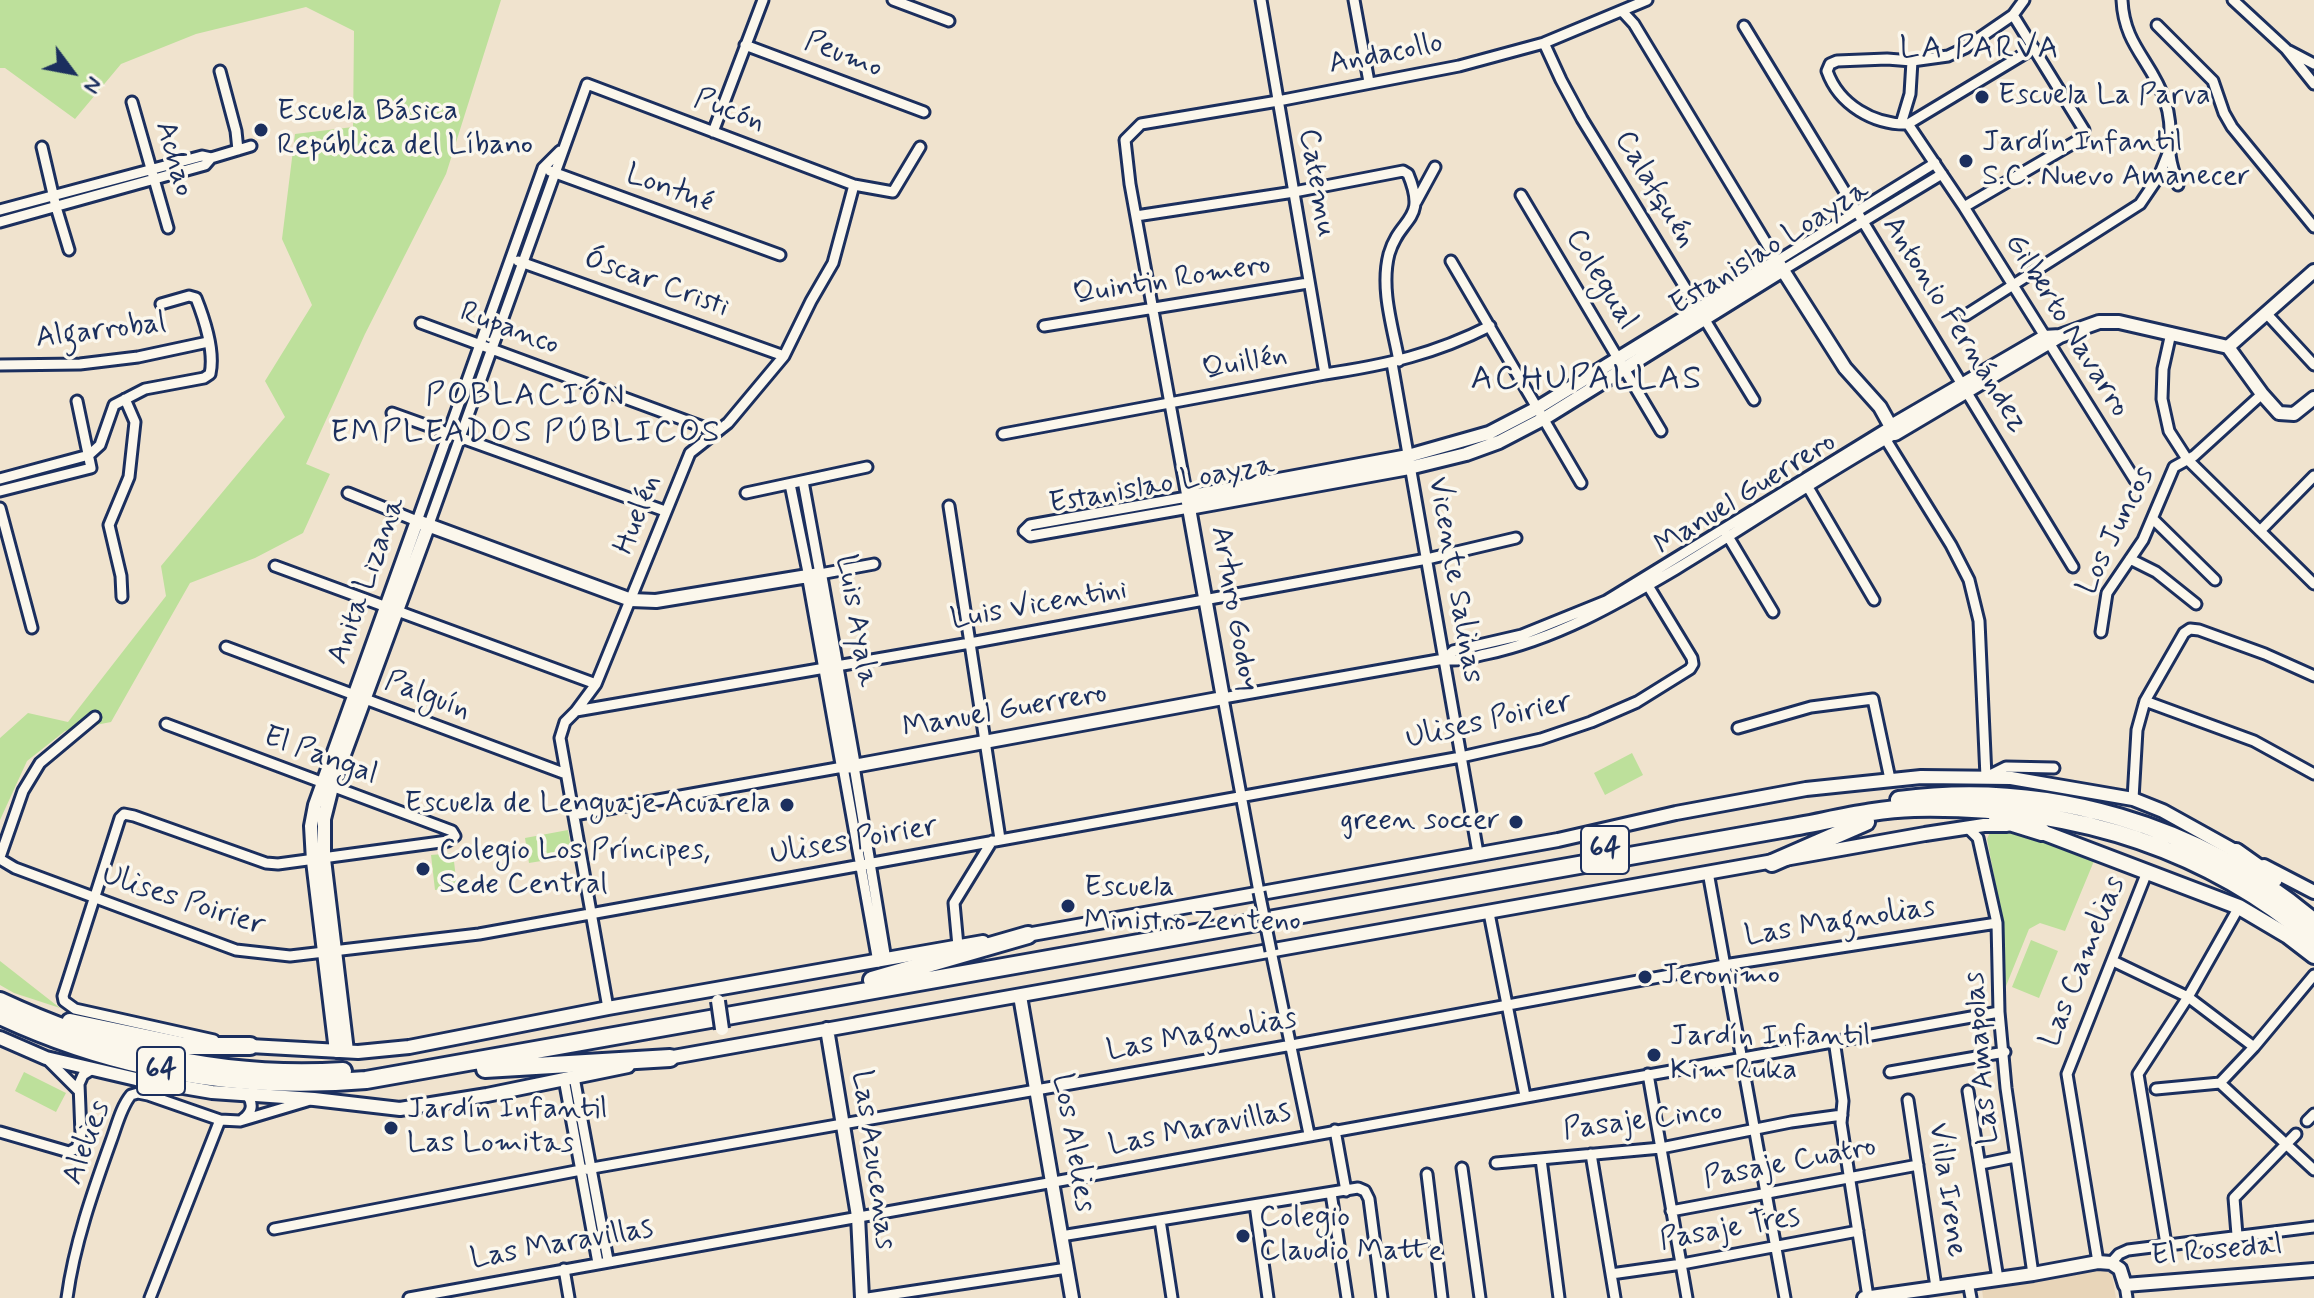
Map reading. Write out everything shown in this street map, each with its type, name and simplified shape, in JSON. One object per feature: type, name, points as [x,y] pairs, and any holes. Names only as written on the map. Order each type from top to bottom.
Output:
[{"type":"highway","name":"64","points":[[0,1001],[78,1034],[148,1055],[240,1070],[311,1072],[413,1063],[1833,810],[1937,796],[1984,795],[2031,799],[2089,809],[2148,826],[2236,866],[2314,922]]},
{"type":"highway","points":[[1940,809],[1998,818],[2042,832]]},
{"type":"highway","name":"64","points":[[0,1016],[102,1056],[193,1077],[309,1084],[404,1075],[1898,810],[1986,809],[2091,824],[2188,859],[2278,912],[2314,940]]},
{"type":"highway","points":[[1772,863],[1898,810]]},
{"type":"highway","points":[[2236,852],[2283,886],[2314,914]]},
{"type":"highway","points":[[872,980],[1028,935]]},
{"type":"highway","points":[[0,1001],[74,1023],[171,1044],[205,1048],[250,1046]]},
{"type":"highway","points":[[404,1075],[670,1058]]},
{"type":"main road","name":"Estanislao Loayza","points":[[1188,503],[1409,462],[1542,412],[1780,265]]},
{"type":"main road","points":[[1780,265],[1845,368],[1880,407],[1888,433]]},
{"type":"main road","points":[[2314,271],[2228,347],[2279,413],[2290,416],[2314,398]]},
{"type":"main road","name":"Manuel Guerrero","points":[[1888,433],[2046,341],[2099,322],[2119,322],[2228,347]]},
{"type":"main road","name":"Arturo Godoy","points":[[1188,503],[1223,698]]},
{"type":"main road","points":[[423,522],[631,600],[656,601],[814,575]]},
{"type":"main road","name":"Anita Lizana","points":[[341,1051],[319,860],[311,826],[423,522]]},
{"type":"main road","name":"Luis Ayala","points":[[814,575],[848,766]]},
{"type":"main road","name":"Manuel Guerrero","points":[[848,766],[1223,698]]},
{"type":"main road","points":[[250,1046],[341,1051],[387,1050],[432,1043],[608,1008],[1558,840],[1676,813],[1806,789],[1890,779],[1986,777],[2027,780],[2133,799],[2163,811],[2314,892]]},
{"type":"main road","points":[[0,1038],[46,1058],[91,1070],[212,1092],[400,1109],[473,1098],[741,1043],[1984,825],[2042,832],[2239,907],[2288,936],[2314,956]]},
{"type":"main road","points":[[708,1050],[718,1040],[722,1029],[718,1001],[728,987]]},
{"type":"main road","points":[[705,992],[718,1001]]},
{"type":"main road","name":"Los Alelies","points":[[1020,996],[1072,1298]]},
{"type":"main road","points":[[722,1029],[741,1043]]},
{"type":"main road","name":"Las Azucenas","points":[[827,1029],[858,1216],[865,1298]]},
{"type":"main road","points":[[1866,1298],[2105,1262]]},
{"type":"main road","name":"Las Camelias","points":[[2105,1262],[2120,1269],[2126,1292]]},
{"type":"main road","name":"El Rosedal","points":[[2126,1292],[2314,1270]]},
{"type":"street","points":[[713,132],[763,0]]},
{"type":"street","points":[[893,0],[949,21]]},
{"type":"street","name":"Catemu","points":[[1261,0],[1325,374]]},
{"type":"street","points":[[1354,0],[1369,82]]},
{"type":"street","name":"Andacollo","points":[[1129,134],[1141,124],[1459,66],[1544,43],[1647,0]]},
{"type":"street","points":[[2024,0],[2013,15],[1965,48],[1930,60],[1837,61],[1830,64],[1827,71],[1842,97],[1852,106],[1879,120],[1904,124],[2034,48]]},
{"type":"street","points":[[1966,315],[2140,204],[2159,176],[2169,151],[2171,120],[2156,79],[2128,36],[2122,0]]},
{"type":"street","points":[[2233,0],[2312,78]]},
{"type":"street","points":[[1622,11],[1634,24],[1780,265]]},
{"type":"street","points":[[1964,207],[2077,141],[2084,130],[2013,15]]},
{"type":"street","points":[[2157,25],[2213,81],[2232,127],[2314,227]]},
{"type":"street","name":"Antonio Fernández","points":[[1744,26],[2073,567]]},
{"type":"street","name":"Calafquén","points":[[1544,43],[1582,119],[1754,400]]},
{"type":"street","name":"Peumo","points":[[745,45],[924,112]]},
{"type":"street","points":[[2286,49],[2314,64]]},
{"type":"street","points":[[1904,124],[1912,61]]},
{"type":"street","points":[[220,71],[238,150]]},
{"type":"street","name":"Pucón","points":[[587,84],[854,185],[893,192],[920,147]]},
{"type":"street","name":"Anita Lizana","points":[[423,522],[460,437],[587,84]]},
{"type":"street","name":"Achao","points":[[132,102],[168,228]]},
{"type":"street","name":"Gilberto Navarro","points":[[1904,124],[1964,207],[2135,480]]},
{"type":"street","name":"Arturo Godoy","points":[[1129,134],[1125,140],[1136,216],[1188,503]]},
{"type":"street","points":[[0,210],[205,165],[211,158],[251,146]]},
{"type":"street","points":[[42,147],[69,250]]},
{"type":"street","name":"Anita Lizana","points":[[423,522],[449,433],[543,168],[562,149]]},
{"type":"street","points":[[2169,151],[2178,185]]},
{"type":"street","name":"Estanislao Loayza","points":[[1780,265],[1856,212],[1935,163]]},
{"type":"street","name":"Vicente Salinas","points":[[1435,167],[1389,255],[1387,297],[1409,462],[1478,853]]},
{"type":"street","name":"Lontué","points":[[543,168],[780,255]]},
{"type":"street","points":[[1136,216],[1294,192],[1403,171],[1410,178],[1416,205]]},
{"type":"street","name":"Estanislao Loayza","points":[[1780,265],[1862,222],[1942,174]]},
{"type":"street","points":[[0,222],[152,175]]},
{"type":"street","name":"Huelén","points":[[608,1008],[560,738],[565,722],[596,684],[690,453],[728,423],[784,356],[833,263],[854,185]]},
{"type":"street","name":"Colegual","points":[[1521,195],[1661,431]]},
{"type":"street","name":"Óscar Cristi","points":[[511,259],[784,356]]},
{"type":"street","points":[[1451,261],[1581,483]]},
{"type":"street","name":"Quintin Romero","points":[[1044,326],[1308,283]]},
{"type":"street","points":[[0,479],[89,455],[100,445],[114,405],[145,389],[209,376],[212,365],[196,298],[189,296],[161,304]]},
{"type":"street","points":[[2266,313],[2314,365]]},
{"type":"street","name":"Rupanco","points":[[421,323],[714,433]]},
{"type":"street","name":"Quillén","points":[[1003,434],[1396,362],[1453,345],[1490,326]]},
{"type":"street","points":[[2171,333],[2163,369],[2162,399],[2169,431],[2187,459],[2314,584]]},
{"type":"street","name":"Algarrobal","points":[[0,365],[80,364],[138,357],[208,342]]},
{"type":"street","name":"Los Juncos","points":[[2101,632],[2107,593],[2153,519],[2169,475],[2179,462],[2187,459],[2262,394]]},
{"type":"street","points":[[122,597],[121,576],[111,539],[111,516],[127,487],[132,449],[135,422],[125,399]]},
{"type":"street","points":[[0,491],[91,468],[77,401]]},
{"type":"street","points":[[392,413],[665,511]]},
{"type":"street","points":[[1888,433],[1969,580],[1979,621],[1986,777],[2006,767],[2054,768]]},
{"type":"street","name":"Manuel Guerrero","points":[[1223,698],[1444,659],[1453,651],[1522,635],[1581,612],[1646,582],[1888,433]]},
{"type":"street","points":[[746,493],[867,467]]},
{"type":"street","points":[[2260,531],[2314,476]]},
{"type":"street","name":"Luis Ayala","points":[[803,481],[814,575]]},
{"type":"street","points":[[1806,483],[1874,600]]},
{"type":"street","name":"Luis Ayala","points":[[790,484],[814,575]]},
{"type":"street","points":[[348,493],[423,522]]},
{"type":"street","name":"Estanislao Loayza","points":[[1188,503],[1030,536],[1024,531],[1030,525],[1188,503]]},
{"type":"street","points":[[949,506],[987,741],[996,840],[954,903],[958,946]]},
{"type":"street","points":[[0,508],[32,628]]},
{"type":"street","points":[[2153,519],[2215,580]]},
{"type":"street","points":[[1726,534],[1773,612]]},
{"type":"street","name":"Luis Vicentini","points":[[573,713],[1427,559],[1516,538]]},
{"type":"street","points":[[2130,559],[2156,572],[2196,604]]},
{"type":"street","points":[[814,575],[874,564]]},
{"type":"street","points":[[275,566],[596,684]]},
{"type":"street","name":"Ulises Poirier","points":[[0,858],[15,868],[236,950],[290,956],[479,934],[1461,757],[1541,739],[1637,702],[1690,669],[1693,664],[1646,582]]},
{"type":"street","points":[[2133,799],[2137,730],[2145,701],[2184,633],[2190,629],[2265,654],[2314,676]]},
{"type":"street","name":"Palguín","points":[[226,647],[566,774]]},
{"type":"street","name":"Arturo Godoy","points":[[1223,698],[1309,1134]]},
{"type":"street","points":[[1738,728],[1811,707],[1873,699],[1890,779]]},
{"type":"street","points":[[2145,701],[2254,741],[2314,774]]},
{"type":"street","points":[[0,858],[23,791],[40,763],[95,717]]},
{"type":"street","name":"El Pangal","points":[[166,724],[452,831],[455,836],[448,841],[319,860]]},
{"type":"street","name":"Manuel Guerrero","points":[[574,815],[848,766]]},
{"type":"street","name":"Luis Ayala","points":[[848,766],[871,863],[882,961]]},
{"type":"street","name":"Luis Ayala","points":[[848,766],[860,865],[882,961]]},
{"type":"street","points":[[250,1046],[75,1009],[64,1001],[116,824],[124,814],[266,863],[294,864],[319,860]]},
{"type":"street","points":[[1967,827],[1978,838],[1984,825]]},
{"type":"street","name":"Las Amapolas","points":[[1978,838],[1997,923],[1999,1012],[2006,1088],[2033,1274]]},
{"type":"street","points":[[1708,872],[1785,1298]]},
{"type":"street","name":"Las Camelias","points":[[2105,1262],[2067,1074],[2147,872]]},
{"type":"street","points":[[2166,1244],[2138,1074],[2188,997],[2239,907]]},
{"type":"street","points":[[1489,913],[1525,1096]]},
{"type":"street","name":"Las Magnolias","points":[[274,1229],[586,1169],[1292,1045],[1724,965],[1997,923]]},
{"type":"street","points":[[2113,961],[2188,997],[2254,1047]]},
{"type":"street","points":[[2156,1089],[2220,1083],[2314,975]]},
{"type":"street","name":"Las Maravillas","points":[[410,1298],[1999,1012]]},
{"type":"street","points":[[1834,1040],[1843,1101],[1841,1123],[1866,1298]]},
{"type":"street","points":[[1890,1072],[2005,1052]]},
{"type":"street","points":[[46,1058],[78,1090]]},
{"type":"street","points":[[0,1132],[69,1152],[77,1148],[81,1134],[78,1090],[83,1075],[91,1070]]},
{"type":"street","points":[[1648,1074],[1687,1298]]},
{"type":"street","points":[[569,1078],[603,1262]]},
{"type":"street","points":[[2220,1083],[2314,1170]]},
{"type":"street","points":[[1968,1091],[1998,1279]]},
{"type":"street","name":"Alelies","points":[[67,1298],[99,1174],[131,1095],[148,1095],[220,1120]]},
{"type":"street","points":[[240,1121],[251,1110],[247,1095]]},
{"type":"street","points":[[150,1298],[220,1120],[240,1121],[314,1099]]},
{"type":"street","name":"Villa Irene","points":[[1908,1100],[1936,1287]]},
{"type":"street","name":"Pasaje Cinco","points":[[1496,1163],[1661,1148],[1842,1115]]},
{"type":"street","points":[[1335,1130],[1346,1191]]},
{"type":"street","points":[[2237,1235],[2234,1198],[2296,1134]]},
{"type":"street","points":[[1591,1154],[1615,1298]]},
{"type":"street","points":[[1981,1164],[2015,1157]]},
{"type":"street","points":[[1541,1159],[1559,1298]]},
{"type":"street","name":"Pasaje Cuatro","points":[[1671,1211],[1918,1165]]},
{"type":"street","points":[[1462,1168],[1480,1298]]},
{"type":"street","points":[[1427,1174],[1442,1298]]},
{"type":"street","points":[[1061,1236],[1358,1188],[1365,1191],[1369,1199],[1382,1298]]},
{"type":"street","points":[[1331,1193],[1347,1298]]},
{"type":"street","points":[[1255,1205],[1268,1298]]},
{"type":"street","points":[[1160,1220],[1172,1298]]},
{"type":"street","points":[[2105,1262],[2128,1250],[2314,1227]]},
{"type":"street","name":"Pasaje Tres","points":[[1611,1274],[1858,1231]]},
{"type":"street","points":[[865,1298],[1067,1268]]},
{"type":"street","points":[[564,1269],[569,1298]]},
{"type":"street","points":[[1968,1282],[1971,1298]]},
{"type":"shaded area","points":[[2101,1269],[2112,1274],[2116,1298],[1983,1298],[1982,1289]]},
{"type":"green space","points":[[0,0],[501,0],[446,174],[365,334],[306,464],[330,474],[303,533],[255,558],[190,583],[111,722],[65,731],[27,761],[0,820],[0,738],[28,713],[68,722],[166,596],[161,566],[285,417],[265,381],[312,305],[282,239],[295,134],[353,127],[354,31],[306,7],[196,34],[121,64],[75,119],[5,68],[0,68]]},
{"type":"green space","points":[[1632,753],[1643,775],[1605,795],[1594,773]]},
{"type":"green space","points":[[568,830],[572,856],[529,863],[525,838]]},
{"type":"green space","points":[[1991,830],[2024,835],[2094,861],[2065,931],[2040,923],[2029,929],[2004,991],[2002,918],[1987,839]]},
{"type":"green space","points":[[453,853],[457,887],[435,890],[431,855]]},
{"type":"green space","points":[[2031,940],[2058,951],[2039,998],[2012,987]]},
{"type":"green space","points":[[0,961],[60,1008],[14,993],[0,985]]},
{"type":"green space","points":[[24,1072],[66,1093],[56,1112],[15,1091]]},
{"type":"place","name":"Escuela La Parva","points":[[1982,97]]},
{"type":"place","name":"Escuela Básica República del Líbano","points":[[261,130]]},
{"type":"place","name":"Jardín Infantil S.C. Nuevo Amanecer","points":[[1966,161]]},
{"type":"place","name":"Escuela de Lenguaje Acuarela","points":[[787,805]]},
{"type":"place","name":"green soccer","points":[[1516,822]]},
{"type":"place","name":"Colegio Los Príncipes, Sede Central","points":[[423,869]]},
{"type":"place","name":"Escuela Ministro Zenteno","points":[[1068,906]]},
{"type":"place","name":"Jeronimo","points":[[1645,977]]},
{"type":"place","name":"Jardín Infantil Kim Ruka","points":[[1654,1055]]},
{"type":"place","name":"Jardín Infantil Las Lomitas","points":[[391,1128]]},
{"type":"place","name":"Colegio Claudio Matte","points":[[1243,1236]]},
{"type":"district","name":"LA PARVA","points":[[1980,50]]},
{"type":"district","name":"ACHUPALLAS","points":[[1587,381]]},
{"type":"district","name":"POBLACIÓN EMPLEADOS PÚBLICOS","points":[[526,416]]}]
